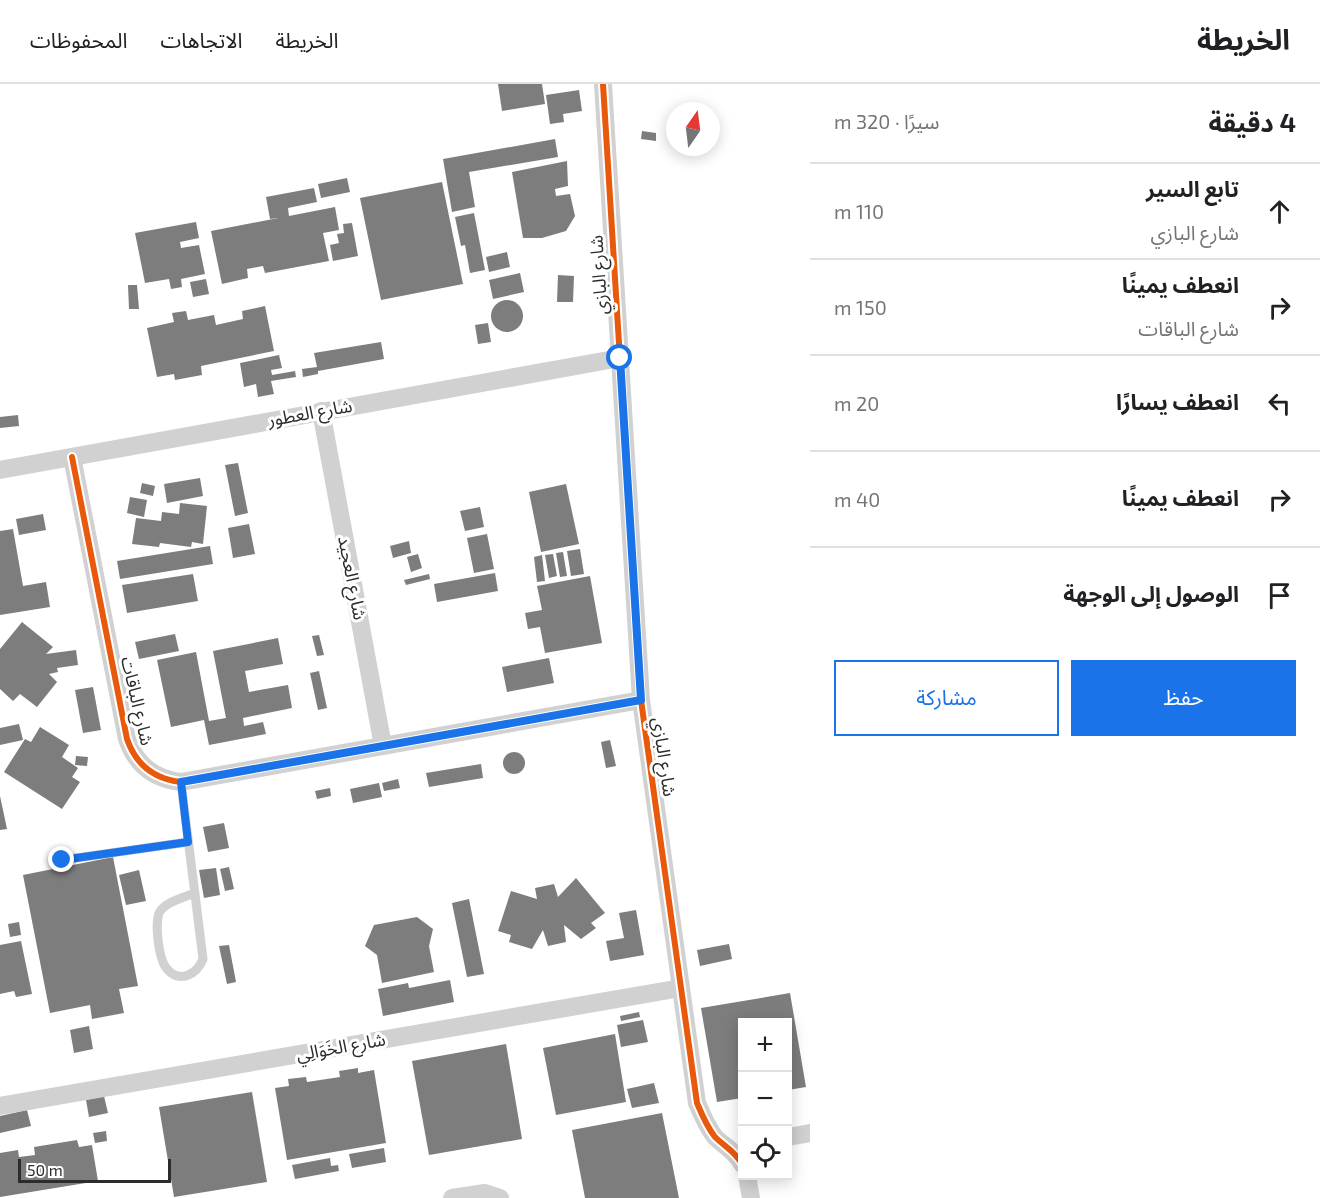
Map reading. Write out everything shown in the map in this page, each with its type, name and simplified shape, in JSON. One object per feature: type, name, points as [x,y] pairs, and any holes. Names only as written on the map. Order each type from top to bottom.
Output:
[{"type":"street","name":"شارع البازي","points":[[603,84],[641,700],[697,1103],[704,1121],[716,1138],[738,1160]]},
{"type":"street","name":"شارع العطور","points":[[0,470],[620,358]]},
{"type":"street","name":"شارع العجيد","points":[[321,411],[383,746]]},
{"type":"street","name":"شارع الباقات","points":[[72,457],[127,740],[131,751],[147,770],[163,779],[181,782],[641,700]]},
{"type":"street","name":"شارع الخَوَالِي","points":[[0,1106],[681,988]]},
{"type":"street","points":[[792,1136],[810,1132]]},
{"type":"street","name":"شارع البازي","points":[[747,1180],[751,1198]]},
{"type":"street","points":[[452,1198],[485,1194],[500,1198]]},
{"type":"lane","points":[[181,782],[188,842],[195,893],[203,959],[200,968],[192,974],[182,976],[173,974],[166,968],[156,923],[162,907],[195,893]]},
{"type":"lane","points":[[62,860],[188,842]]},
{"type":"building","points":[[498,84],[542,84],[545,104],[502,111]]},
{"type":"building","points":[[579,90],[582,111],[563,114],[564,122],[550,124],[546,95]]},
{"type":"building","points":[[642,131],[656,133],[656,141],[641,139]]},
{"type":"building","points":[[555,139],[558,157],[469,172],[475,207],[452,212],[443,159]]},
{"type":"building","points":[[567,161],[568,186],[555,189],[556,196],[570,194],[575,216],[566,231],[542,238],[523,238],[512,172]]},
{"type":"building","points":[[347,178],[350,192],[321,198],[318,184]]},
{"type":"building","points":[[442,182],[463,284],[381,300],[360,198]]},
{"type":"building","points":[[314,188],[317,202],[288,208],[289,216],[335,207],[339,230],[323,233],[329,261],[265,273],[263,266],[247,269],[248,278],[222,284],[211,231],[278,218],[270,219],[266,197]]},
{"type":"building","points":[[474,213],[485,270],[470,273],[465,245],[461,246],[455,217]]},
{"type":"building","points":[[196,222],[199,238],[180,242],[181,248],[199,245],[205,274],[181,279],[182,287],[171,289],[169,279],[145,283],[135,233]]},
{"type":"building","points":[[352,223],[358,256],[333,261],[330,245],[339,243],[337,234],[344,233],[343,224]]},
{"type":"building","points":[[507,252],[510,267],[489,272],[486,257]]},
{"type":"building","points":[[520,273],[524,292],[493,299],[489,280]]},
{"type":"building","points":[[558,275],[574,276],[573,302],[557,302]]},
{"type":"building","points":[[206,279],[209,294],[193,297],[190,282]]},
{"type":"building","points":[[128,285],[137,285],[139,309],[129,309]]},
{"type":"building","points":[[507,300],[518,305],[523,316],[518,327],[507,332],[496,327],[491,316],[496,305]]},
{"type":"building","points":[[265,306],[274,351],[201,366],[202,375],[175,380],[174,374],[157,377],[147,328],[174,322],[172,313],[186,311],[188,320],[214,315],[216,325],[243,319],[242,311]]},
{"type":"building","points":[[488,323],[491,342],[478,344],[475,325]]},
{"type":"building","points":[[381,342],[384,359],[318,371],[318,374],[303,377],[302,369],[317,367],[314,353]]},
{"type":"building","points":[[279,355],[282,368],[271,370],[272,375],[295,371],[296,377],[271,381],[274,394],[258,397],[256,384],[244,387],[240,363]]},
{"type":"building","points":[[18,415],[19,426],[0,428],[0,417]]},
{"type":"building","points":[[238,463],[248,513],[235,516],[225,465]]},
{"type":"building","points":[[200,478],[203,496],[167,503],[164,484]]},
{"type":"building","points":[[142,483],[155,486],[153,496],[140,493]]},
{"type":"building","points":[[566,484],[579,544],[541,552],[529,492]]},
{"type":"building","points":[[130,497],[147,500],[144,517],[127,513]]},
{"type":"building","points":[[180,503],[207,506],[203,544],[192,542],[191,547],[160,543],[159,547],[132,544],[136,518],[161,521],[162,512],[179,514]]},
{"type":"building","points":[[480,507],[484,527],[465,531],[460,511]]},
{"type":"building","points":[[43,514],[46,530],[19,535],[16,519]]},
{"type":"building","points":[[249,524],[255,554],[233,558],[228,528]]},
{"type":"building","points":[[13,529],[23,586],[46,582],[50,607],[0,615],[0,531]]},
{"type":"building","points":[[487,534],[494,569],[474,573],[467,538]]},
{"type":"building","points":[[409,541],[411,553],[393,558],[390,546]]},
{"type":"building","points":[[210,546],[213,564],[120,579],[117,561]]},
{"type":"building","points":[[580,549],[584,574],[571,576],[567,551]]},
{"type":"building","points":[[563,552],[567,576],[560,577],[556,553]]},
{"type":"building","points":[[418,554],[422,568],[411,572],[407,557]]},
{"type":"building","points":[[553,554],[557,576],[549,578],[545,555]]},
{"type":"building","points":[[542,555],[545,581],[537,582],[534,557]]},
{"type":"building","points":[[495,573],[498,591],[437,602],[434,584]]},
{"type":"building","points":[[193,574],[198,601],[127,613],[122,585]]},
{"type":"building","points":[[429,574],[430,579],[406,585],[404,580]]},
{"type":"building","points":[[590,576],[602,643],[545,653],[540,627],[528,629],[525,613],[542,610],[537,586]]},
{"type":"building","points":[[22,622],[53,647],[46,654],[76,650],[78,665],[57,668],[58,672],[49,674],[57,682],[37,707],[20,694],[13,701],[0,689],[0,649]]},
{"type":"building","points":[[175,634],[179,651],[139,659],[135,642]]},
{"type":"building","points":[[319,635],[324,655],[317,656],[312,636]]},
{"type":"building","points":[[278,638],[283,664],[245,671],[249,692],[288,685],[292,708],[243,718],[244,726],[263,722],[266,734],[209,745],[204,720],[171,727],[157,660],[196,652],[209,721],[226,718],[213,651]]},
{"type":"building","points":[[549,658],[554,683],[507,692],[502,667]]},
{"type":"building","points":[[319,671],[327,708],[318,710],[310,673]]},
{"type":"building","points":[[93,687],[101,730],[83,733],[75,690]]},
{"type":"building","points":[[19,724],[23,740],[0,745],[0,728]]},
{"type":"building","points":[[40,727],[69,745],[62,757],[78,768],[72,777],[80,782],[62,809],[4,772],[25,739],[31,742]]},
{"type":"building","points":[[610,740],[616,766],[606,768],[601,742]]},
{"type":"building","points":[[514,752],[522,755],[525,763],[522,771],[514,774],[506,771],[503,763],[506,755]]},
{"type":"building","points":[[76,756],[88,757],[87,766],[75,765]]},
{"type":"building","points":[[481,764],[483,778],[429,787],[426,773]]},
{"type":"building","points":[[398,779],[400,788],[384,791],[382,783]]},
{"type":"building","points":[[379,783],[382,797],[353,803],[350,789]]},
{"type":"building","points":[[330,788],[331,796],[317,799],[315,791]]},
{"type":"building","points":[[0,796],[7,829],[0,830]]},
{"type":"building","points":[[224,823],[229,848],[208,852],[203,827]]},
{"type":"building","points":[[113,857],[138,986],[119,989],[124,1013],[92,1019],[90,1005],[50,1013],[23,875]]},
{"type":"building","points":[[229,867],[234,889],[225,891],[220,869]]},
{"type":"building","points":[[216,868],[220,895],[204,898],[199,870]]},
{"type":"building","points":[[139,870],[146,901],[126,905],[119,875]]},
{"type":"building","points":[[576,878],[605,913],[591,923],[596,928],[581,939],[564,925],[566,942],[548,946],[543,930],[532,949],[509,942],[511,935],[498,931],[511,891],[537,899],[535,888],[554,884],[558,897]]},
{"type":"building","points":[[469,899],[484,974],[467,977],[452,903]]},
{"type":"building","points":[[636,910],[644,955],[610,961],[606,941],[624,938],[619,913]]},
{"type":"building","points":[[417,917],[433,929],[429,946],[434,972],[382,983],[377,955],[365,946],[374,925]]},
{"type":"building","points":[[19,922],[21,935],[10,937],[8,924]]},
{"type":"building","points":[[21,941],[32,994],[16,997],[14,991],[0,994],[0,945]]},
{"type":"building","points":[[729,944],[732,959],[700,966],[697,950]]},
{"type":"building","points":[[229,945],[236,982],[227,984],[219,946]]},
{"type":"building","points":[[450,980],[454,1002],[383,1016],[378,989],[408,983],[409,988]]},
{"type":"building","points":[[790,993],[806,1087],[792,1089],[792,1018],[738,1018],[738,1099],[717,1102],[701,1008]]},
{"type":"building","points":[[639,1012],[640,1017],[621,1021],[620,1016]]},
{"type":"building","points":[[643,1020],[648,1042],[621,1047],[617,1025]]},
{"type":"building","points":[[89,1026],[93,1049],[74,1053],[70,1030]]},
{"type":"building","points":[[615,1034],[626,1102],[556,1115],[543,1048]]},
{"type":"building","points":[[506,1044],[522,1139],[429,1155],[412,1061]]},
{"type":"building","points":[[358,1068],[358,1073],[374,1070],[386,1143],[287,1160],[275,1088],[289,1086],[288,1079],[306,1077],[307,1082],[340,1077],[339,1071]]},
{"type":"building","points":[[654,1083],[659,1103],[632,1108],[627,1089]]},
{"type":"building","points":[[252,1092],[267,1182],[174,1197],[159,1107]]},
{"type":"building","points":[[104,1096],[108,1113],[89,1117],[86,1100]]},
{"type":"building","points":[[27,1110],[31,1126],[0,1133],[0,1116]]},
{"type":"building","points":[[662,1113],[679,1198],[585,1198],[572,1130]]},
{"type":"building","points":[[106,1131],[107,1141],[95,1143],[93,1133]]},
{"type":"building","points":[[77,1140],[79,1147],[92,1145],[98,1181],[0,1197],[0,1153],[18,1150],[19,1157],[35,1155],[34,1147]]},
{"type":"building","points":[[384,1148],[386,1162],[352,1168],[349,1154]]},
{"type":"building","points":[[330,1158],[331,1166],[338,1165],[339,1171],[295,1179],[292,1165]]},
{"type":"cycle path","points":[[603,84],[641,700],[697,1103],[715,1137],[738,1158]]},
{"type":"cycle path","points":[[72,457],[127,739],[141,763],[162,778],[181,782],[641,700]]},
{"type":"route","points":[[62,860],[188,842],[181,782],[641,700],[620,358]]}]
